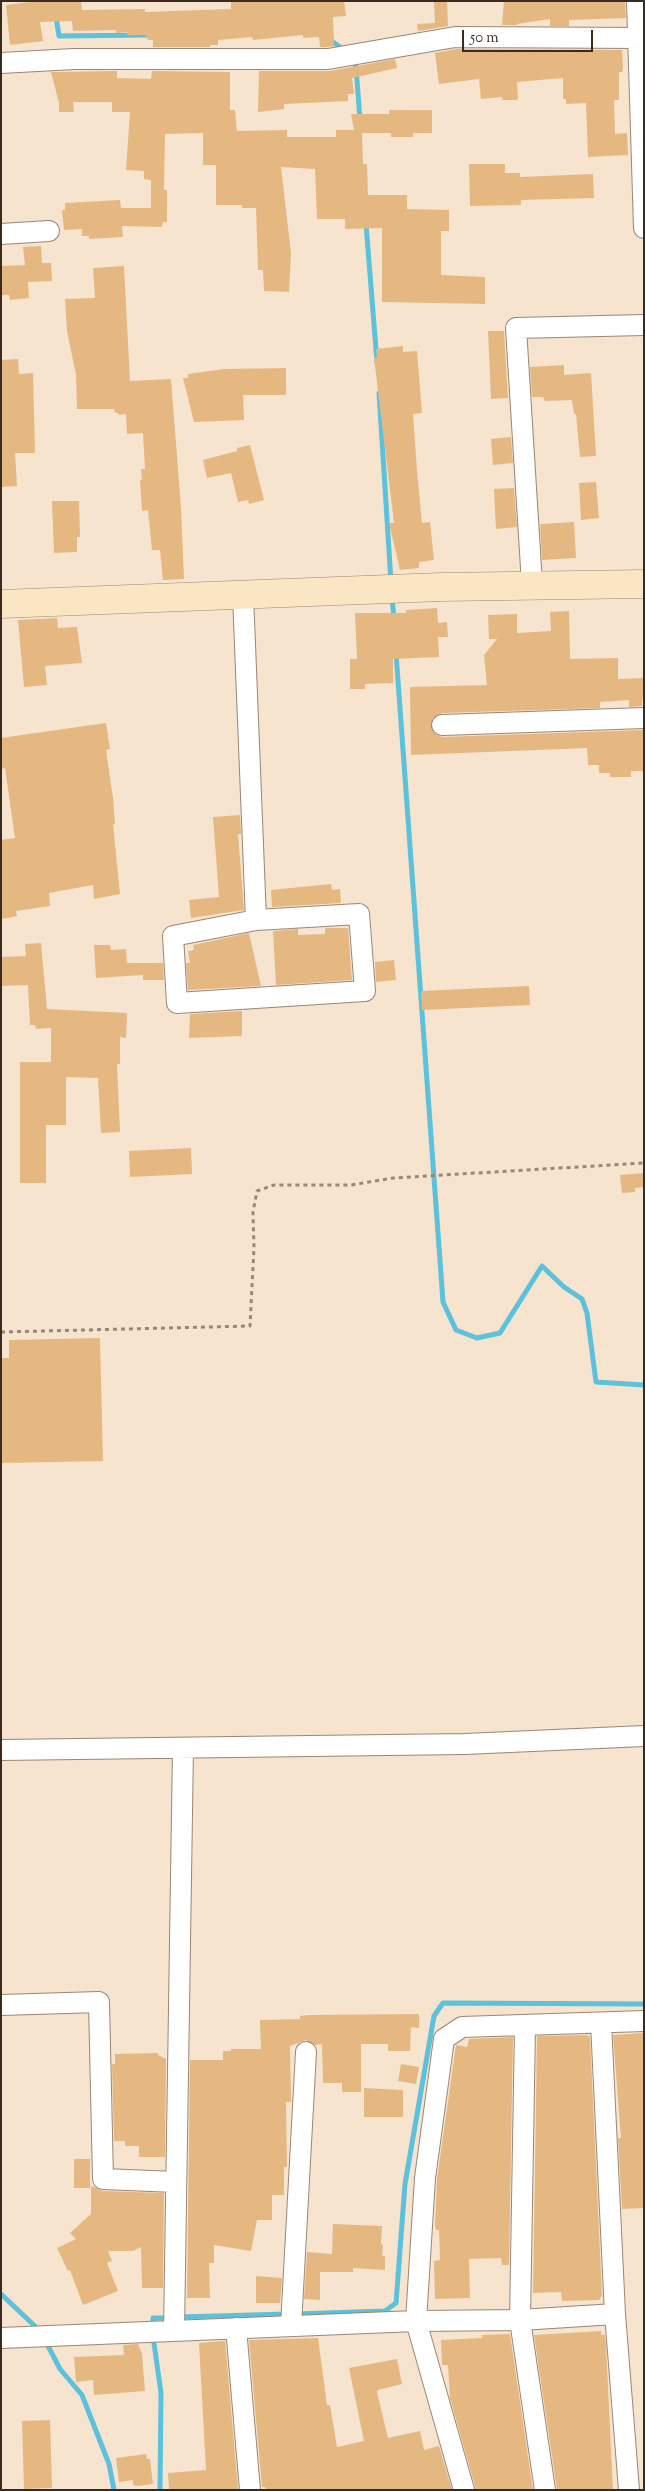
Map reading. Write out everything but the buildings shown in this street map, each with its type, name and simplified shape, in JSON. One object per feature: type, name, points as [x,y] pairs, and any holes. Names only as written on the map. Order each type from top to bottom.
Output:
[{"type":"street","points":[[638,1],[642,38],[644,228]]},
{"type":"street","points":[[1,63],[74,59],[328,59],[455,38],[642,38]]},
{"type":"street","points":[[1,234],[49,232]]},
{"type":"street","points":[[532,584],[516,328],[644,325]]},
{"type":"street","points":[[1,604],[532,584],[644,584]]},
{"type":"street","points":[[243,595],[256,920]]},
{"type":"street","points":[[442,725],[644,718]]},
{"type":"street","points":[[359,914],[365,991],[177,1003],[173,936],[256,920],[359,914]]},
{"type":"street","points":[[1,1750],[465,1744],[644,1736]]},
{"type":"street","points":[[174,2331],[183,1748]]},
{"type":"street","points":[[1,2005],[99,2002],[103,2179],[176,2182]]},
{"type":"street","points":[[464,2490],[416,2320],[425,2178],[444,2040],[462,2027],[644,2022]]},
{"type":"street","points":[[601,2023],[615,2314],[629,2490]]},
{"type":"street","points":[[525,2026],[520,2320],[545,2490]]},
{"type":"street","points":[[291,2326],[306,2052]]},
{"type":"street","points":[[1,2338],[416,2320],[520,2320],[615,2314]]},
{"type":"street","points":[[236,2328],[250,2490]]},
{"type":"path","points":[[1,1332],[250,1326],[254,1247],[253,1212],[257,1191],[274,1185],[351,1184],[393,1178],[644,1163]]},
{"type":"waterway","points":[[56,17],[59,36],[151,35]]},
{"type":"waterway","points":[[329,39],[344,50]]},
{"type":"waterway","points":[[353,60],[356,67],[360,120]]},
{"type":"waterway","points":[[366,224],[377,362]]},
{"type":"waterway","points":[[379,393],[391,582]]},
{"type":"waterway","points":[[392,598],[394,619]]},
{"type":"waterway","points":[[396,653],[443,1302],[456,1330],[477,1338],[500,1333],[542,1266],[564,1287],[582,1299],[587,1313],[596,1382],[644,1385]]},
{"type":"waterway","points":[[296,2314],[385,2311],[396,2303],[405,2184],[434,2016],[443,2003],[644,2004]]},
{"type":"waterway","points":[[1,2294],[39,2330]]},
{"type":"waterway","points":[[179,2317],[288,2314]]},
{"type":"waterway","points":[[153,2327],[153,2318],[170,2318]]},
{"type":"waterway","points":[[153,2336],[161,2393],[160,2490]]},
{"type":"waterway","points":[[46,2342],[60,2369],[82,2395],[109,2464],[114,2490]]}]
